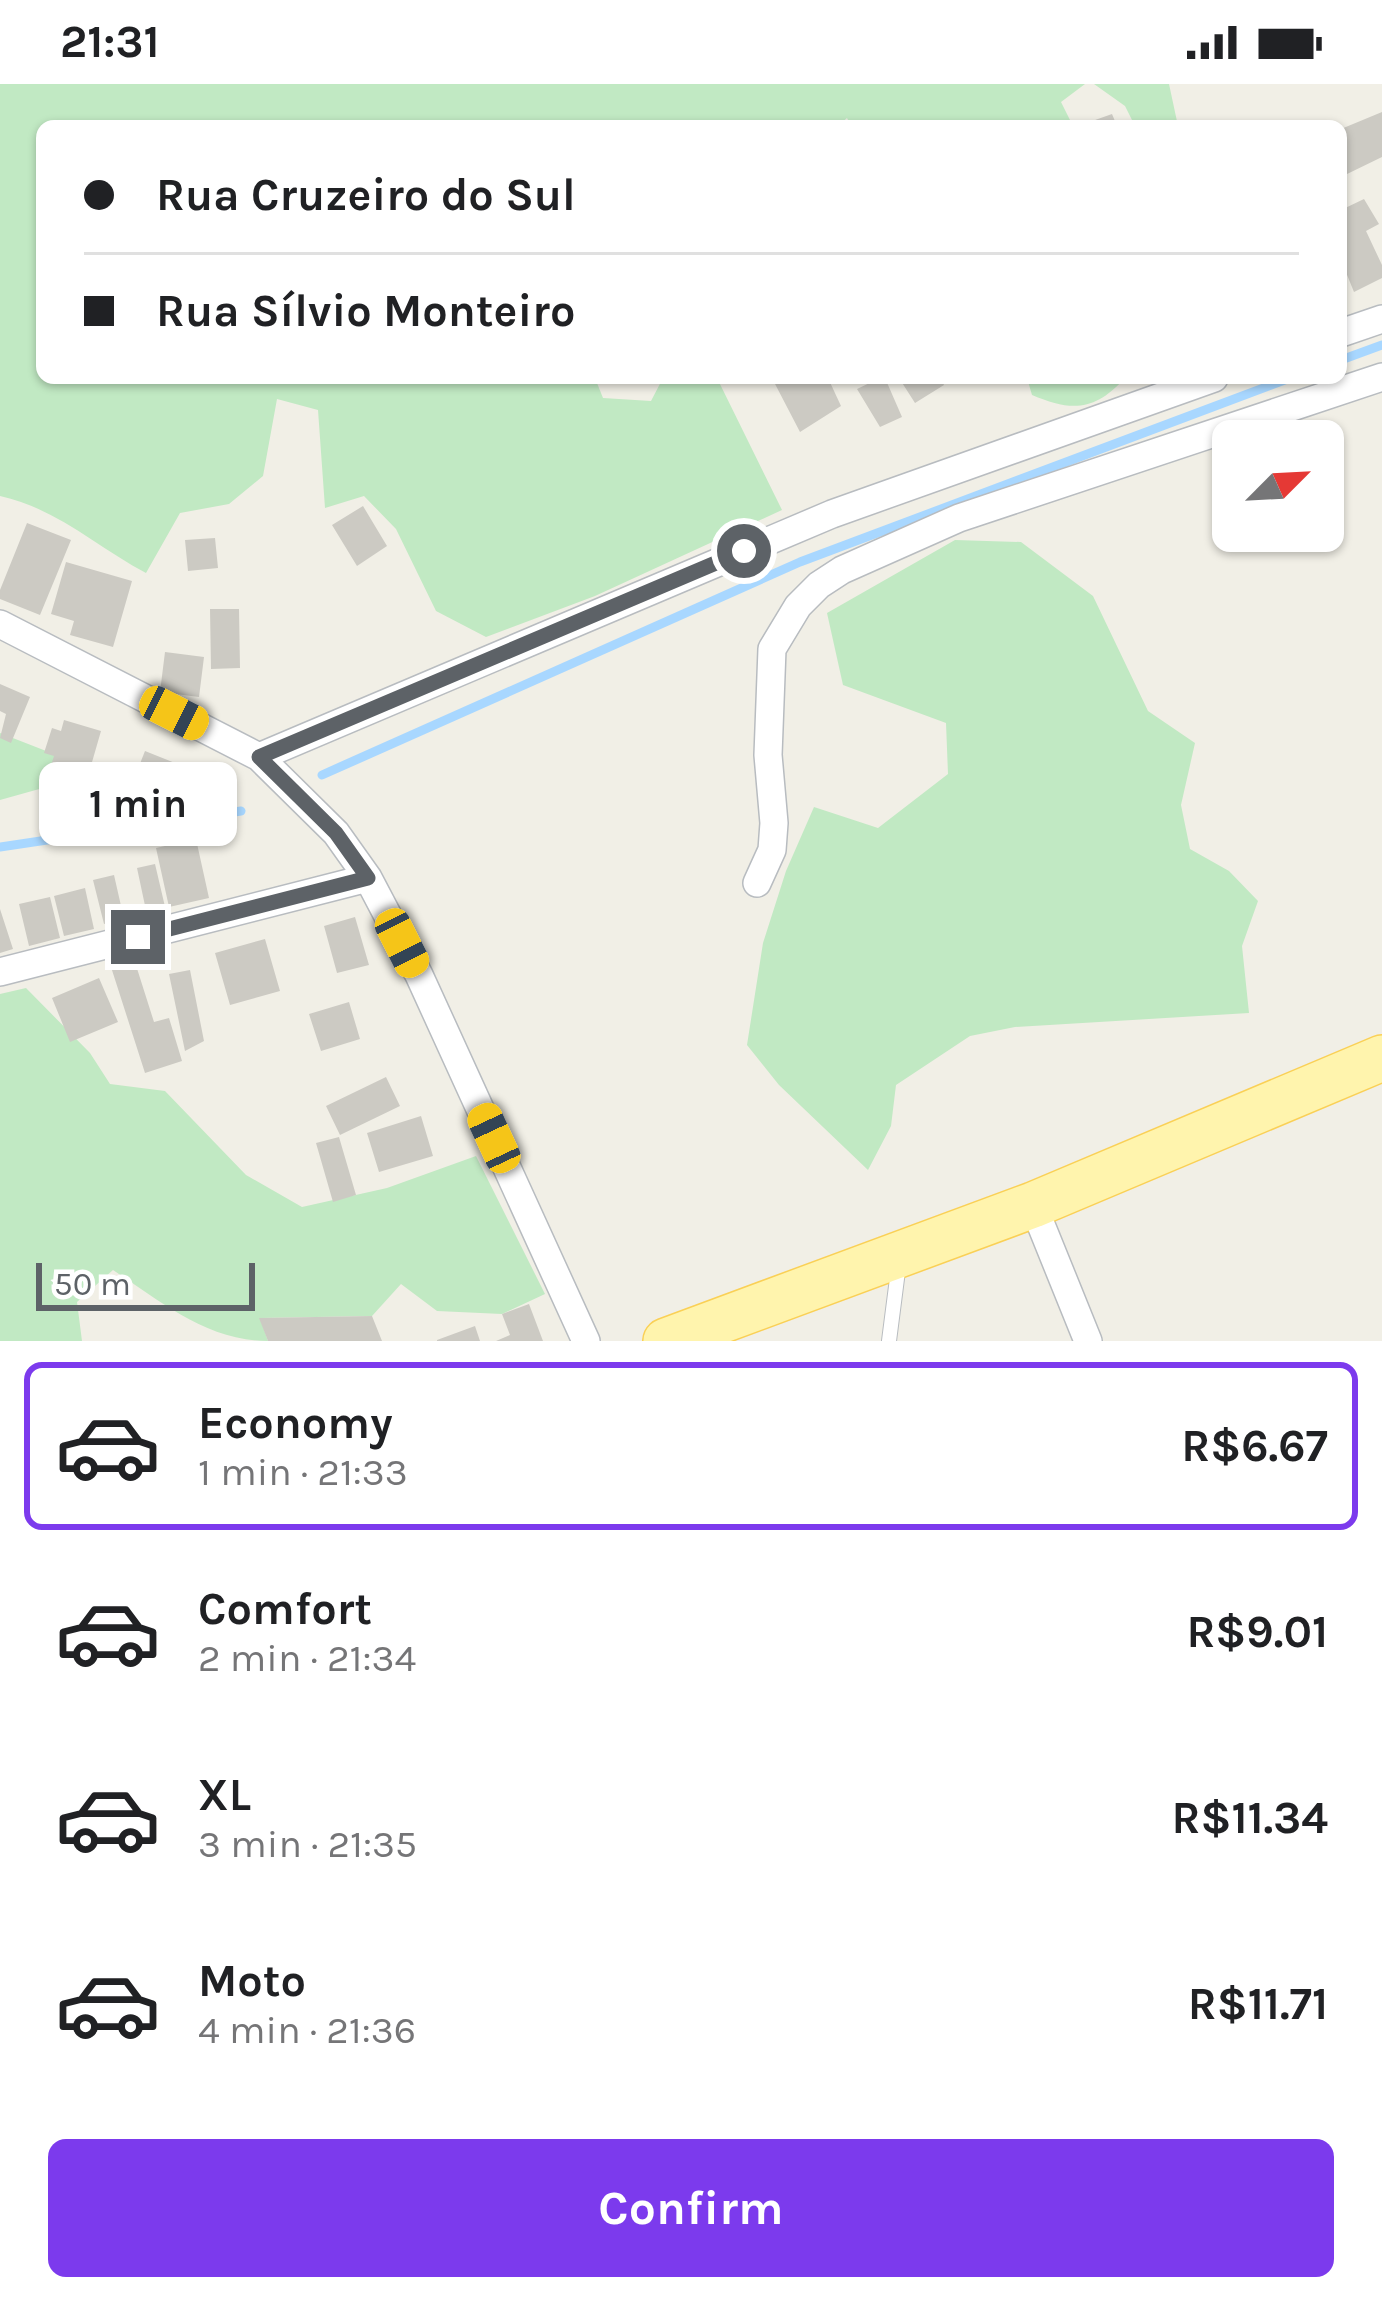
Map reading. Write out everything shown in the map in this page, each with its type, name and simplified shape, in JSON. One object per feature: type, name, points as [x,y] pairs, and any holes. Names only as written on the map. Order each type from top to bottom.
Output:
[{"type":"main road","points":[[666,1341],[1033,1205],[1382,1058]]},
{"type":"street","points":[[1347,331],[1382,319]]},
{"type":"street","points":[[757,883],[772,850],[774,823],[767,755],[772,649],[799,606],[819,585],[842,570],[959,518],[1382,377]]},
{"type":"street","points":[[259,757],[832,514],[1197,384]]},
{"type":"street","points":[[0,625],[259,757],[336,833],[368,878],[419,975],[586,1341]]},
{"type":"street","points":[[0,973],[368,878]]},
{"type":"street","points":[[1033,1205],[1088,1341]]},
{"type":"lane","points":[[889,1341],[901,1254]]},
{"type":"green space","points":[[0,84],[1085,84],[1061,102],[1070,120],[36,120],[36,384],[597,384],[603,398],[651,401],[660,384],[720,384],[782,510],[595,596],[486,637],[436,611],[396,529],[364,496],[325,508],[318,410],[277,399],[263,476],[229,504],[180,513],[146,573],[40,509],[0,496]]},
{"type":"green space","points":[[1094,84],[1169,84],[1177,120],[1132,120],[1125,106]]},
{"type":"green space","points":[[1029,384],[1119,384],[1082,405],[1032,395]]},
{"type":"green space","points":[[955,540],[1021,542],[1093,596],[1148,711],[1195,743],[1181,805],[1190,849],[1229,871],[1258,901],[1242,946],[1249,1013],[1015,1027],[970,1036],[896,1085],[891,1126],[868,1170],[779,1085],[747,1045],[763,943],[786,871],[814,807],[878,828],[948,774],[946,723],[843,685],[827,613]]},
{"type":"green space","points":[[0,733],[100,772],[0,800]]},
{"type":"green space","points":[[26,988],[90,1053],[110,1084],[165,1091],[246,1175],[302,1207],[387,1188],[476,1156],[545,1294],[502,1314],[437,1311],[401,1284],[372,1316],[260,1318],[268,1341],[205,1327],[113,1270],[77,1302],[82,1341],[0,1341],[0,994]]},
{"type":"building","points":[[1382,112],[1382,157],[1347,174],[1347,127]]},
{"type":"building","points":[[1364,199],[1379,224],[1366,231],[1382,265],[1382,278],[1354,292],[1347,275],[1347,207]]},
{"type":"building","points":[[775,384],[831,384],[841,406],[800,432]]},
{"type":"building","points":[[888,384],[902,417],[880,427],[857,389]]},
{"type":"building","points":[[903,384],[944,384],[944,385],[915,403]]},
{"type":"building","points":[[363,506],[387,546],[357,566],[332,525]]},
{"type":"building","points":[[27,523],[71,540],[40,615],[0,599]]},
{"type":"building","points":[[215,538],[218,568],[188,571],[185,540]]},
{"type":"building","points":[[66,562],[132,581],[113,647],[70,635],[74,621],[51,614]]},
{"type":"building","points":[[210,609],[239,609],[240,668],[211,669]]},
{"type":"building","points":[[165,652],[204,657],[199,697],[160,692]]},
{"type":"building","points":[[0,684],[30,697],[11,743],[0,738],[6,714],[0,711]]},
{"type":"building","points":[[64,720],[101,731],[86,783],[49,772],[54,756],[44,753],[52,728],[61,731]]},
{"type":"building","points":[[145,751],[180,765],[158,818],[124,804]]},
{"type":"building","points":[[196,839],[209,898],[169,907],[156,848]]},
{"type":"building","points":[[155,864],[166,911],[147,915],[137,868]]},
{"type":"building","points":[[114,875],[124,919],[104,924],[93,880]]},
{"type":"building","points":[[85,888],[94,929],[64,936],[54,896]]},
{"type":"building","points":[[50,897],[60,938],[29,946],[19,904]]},
{"type":"building","points":[[0,909],[13,949],[0,953]]},
{"type":"building","points":[[355,917],[369,965],[337,973],[324,926]]},
{"type":"building","points":[[265,939],[280,991],[230,1005],[215,953]]},
{"type":"building","points":[[134,959],[154,1022],[169,1018],[182,1061],[145,1073],[111,967]]},
{"type":"building","points":[[190,970],[204,1041],[185,1051],[169,974]]},
{"type":"building","points":[[99,978],[118,1022],[70,1042],[52,998]]},
{"type":"building","points":[[349,1002],[360,1039],[321,1051],[309,1014]]},
{"type":"building","points":[[386,1077],[400,1106],[340,1135],[326,1106]]},
{"type":"building","points":[[421,1116],[433,1156],[379,1172],[367,1133]]},
{"type":"building","points":[[339,1137],[356,1195],[333,1202],[316,1143]]},
{"type":"building","points":[[529,1304],[543,1341],[496,1341],[510,1335],[502,1314]]},
{"type":"building","points":[[372,1316],[382,1341],[268,1341],[259,1318]]},
{"type":"building","points":[[475,1326],[480,1341],[437,1341],[437,1340]]},
{"type":"waterway","points":[[1347,358],[1382,345]]},
{"type":"waterway","points":[[322,775],[800,562],[1274,384]]},
{"type":"waterway","points":[[0,847],[241,811]]},
{"type":"route","points":[[138,937],[368,878],[336,833],[259,757],[744,551]]}]
